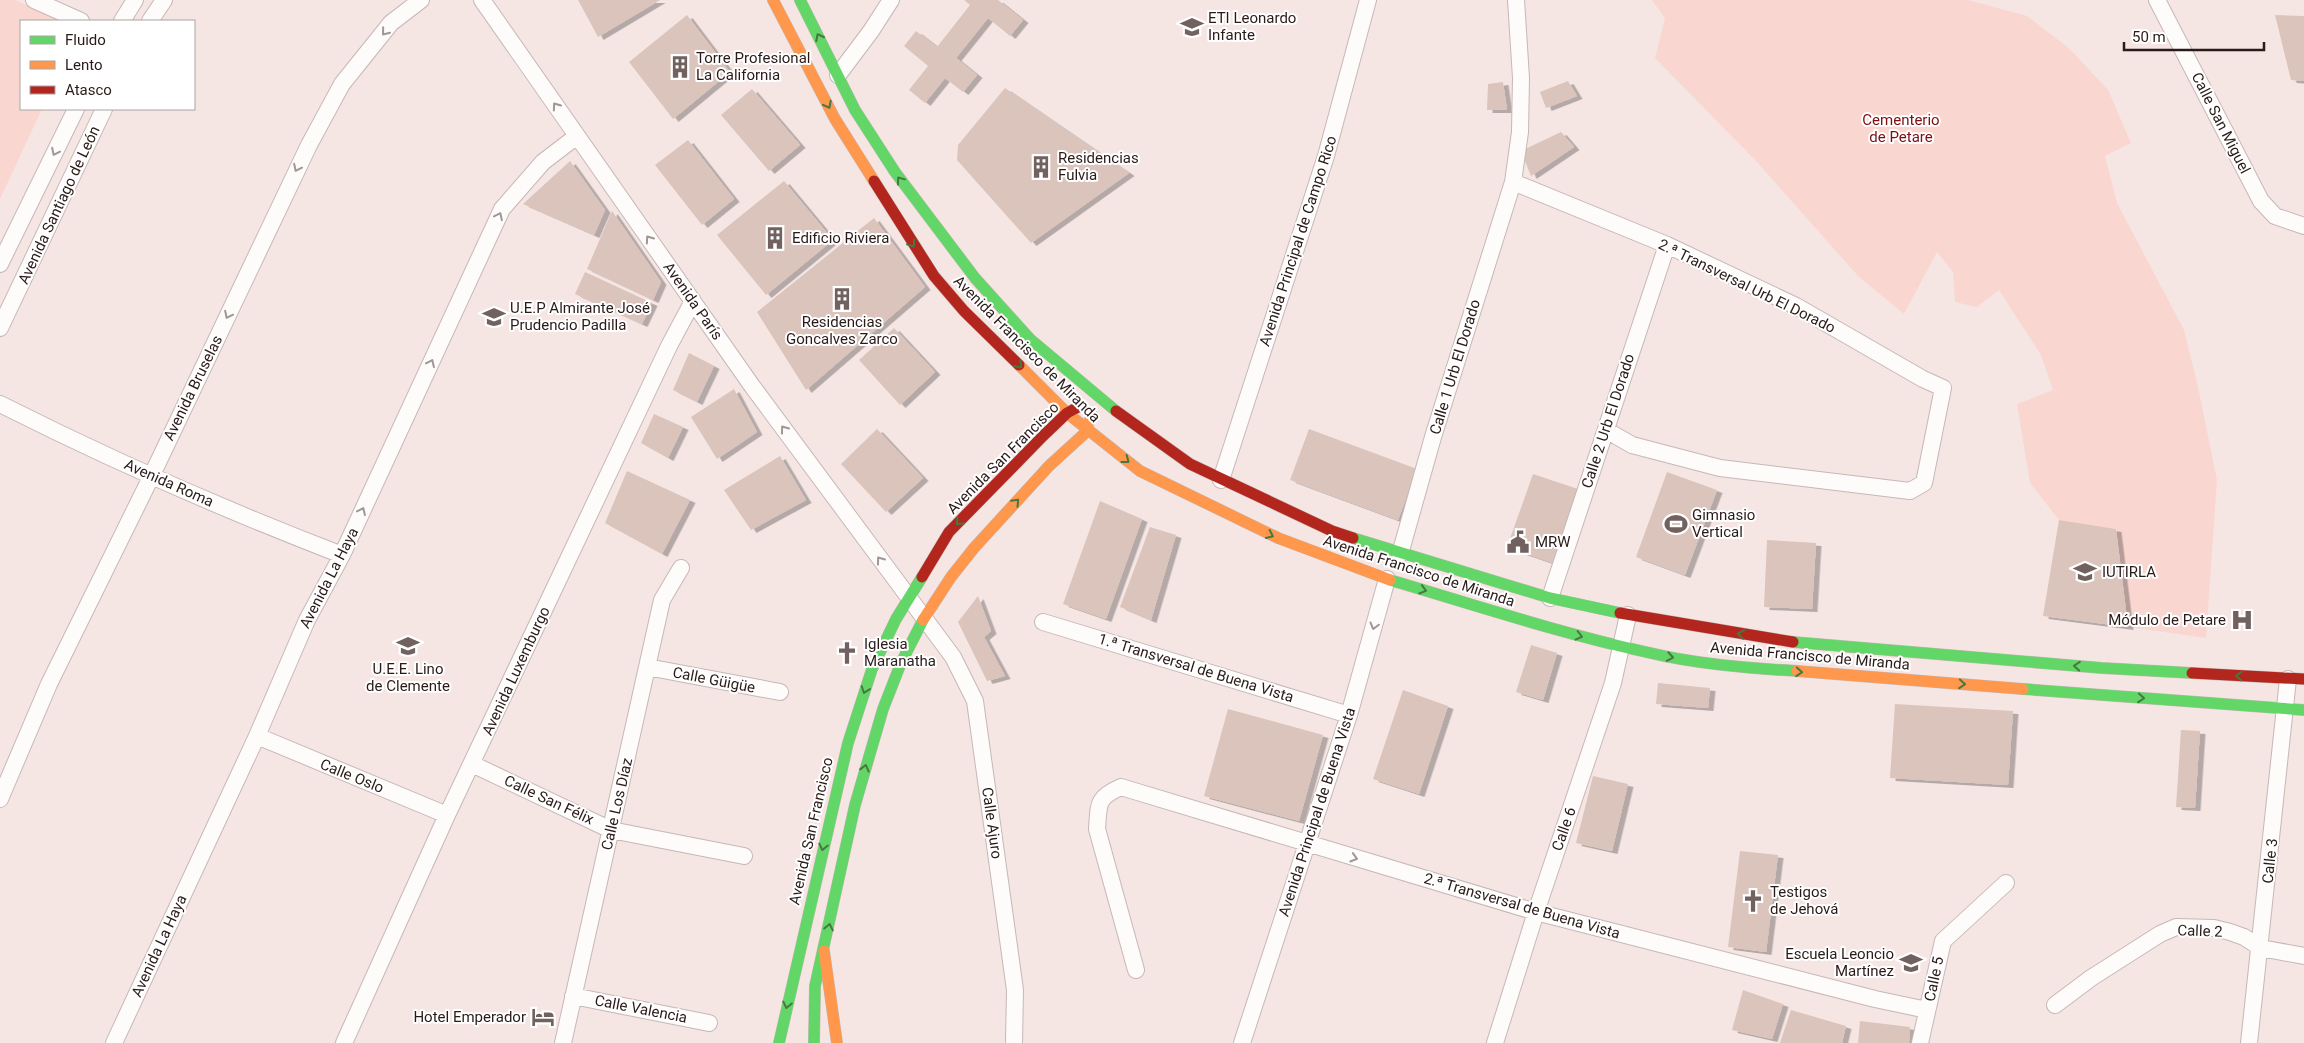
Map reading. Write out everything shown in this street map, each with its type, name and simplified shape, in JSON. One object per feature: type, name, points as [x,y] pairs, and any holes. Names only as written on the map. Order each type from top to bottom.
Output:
[{"type":"main road","name":"Avenida Francisco de Miranda","points":[[773,0],[835,119],[934,276],[964,311],[1067,413],[1140,471],[1176,491],[1278,538],[1387,579],[1556,630],[1684,659],[1751,668],[2304,710]]},
{"type":"main road","name":"Avenida Francisco de Miranda","points":[[800,0],[855,110],[895,172],[975,278],[1030,339],[1128,421],[1190,464],[1332,531],[1400,554],[1550,598],[1628,615],[1779,641],[2102,668],[2296,679]]},
{"type":"main road","name":"Avenida San Francisco","points":[[779,1043],[848,743],[872,669],[908,599],[949,532],[999,479],[1067,413],[1099,395]]},
{"type":"main road","points":[[814,1043],[812,1000],[817,971],[824,951],[873,734],[887,698],[924,618],[950,578],[983,538],[1060,454],[1087,430],[1099,395]]},
{"type":"main road","points":[[824,951],[837,1043]]},
{"type":"street","points":[[34,0],[79,20]]},
{"type":"street","points":[[123,20],[135,0]]},
{"type":"street","points":[[151,20],[164,0]]},
{"type":"street","name":"Avenida Bruselas","points":[[0,799],[49,684],[152,475],[288,188],[342,84],[391,23],[421,0]]},
{"type":"street","name":"Avenida París","points":[[482,0],[693,301],[908,599],[924,618]]},
{"type":"street","points":[[838,75],[871,31],[891,0]]},
{"type":"street","name":"Avenida Principal de Campo Rico","points":[[1221,480],[1326,156],[1368,0]]},
{"type":"street","name":"Calle 1 Urb El Dorado","points":[[1400,554],[1433,437],[1513,182],[1520,132],[1521,78],[1516,0]]},
{"type":"street","name":"Calle San Miguel","points":[[2157,0],[2261,201],[2276,216],[2304,226]]},
{"type":"street","name":"Avenida Santiago de León","points":[[0,264],[76,110]]},
{"type":"street","name":"Avenida Santiago de León","points":[[0,328],[104,110]]},
{"type":"street","name":"Avenida La Haya","points":[[114,1043],[257,736],[307,620],[342,555],[502,209],[543,162],[577,136]]},
{"type":"street","name":"2.ª Transversal Urb El Dorado","points":[[1513,182],[1667,245],[1796,306],[1943,388],[1924,483],[1910,491],[1720,468],[1632,446],[1606,430]]},
{"type":"street","name":"Calle 2 Urb El Dorado","points":[[1550,598],[1667,245]]},
{"type":"street","name":"Avenida Luxemburgo","points":[[344,1043],[447,815],[664,355],[693,301]]},
{"type":"street","name":"Avenida Roma","points":[[0,404],[90,449],[260,524],[342,555]]},
{"type":"street","name":"Calle Los Díaz","points":[[563,1043],[662,600],[681,568]]},
{"type":"street","name":"Avenida Principal de Buena Vista","points":[[1242,1043],[1349,715],[1387,579]]},
{"type":"street","name":"Calle 6","points":[[1495,1043],[1536,912],[1613,683],[1628,615]]},
{"type":"street","name":"Calle Ajuro","points":[[924,618],[953,657],[975,701],[1016,990],[1014,1043]]},
{"type":"street","name":"1.ª Transversal de Buena Vista","points":[[1043,622],[1349,715]]},
{"type":"street","name":"Calle Güigüe","points":[[647,667],[780,692]]},
{"type":"street","name":"Calle 3","points":[[2249,1043],[2261,948],[2285,709],[2296,679]]},
{"type":"street","name":"Calle Oslo","points":[[257,736],[447,815]]},
{"type":"street","name":"Calle San Félix","points":[[472,764],[611,830],[744,856]]},
{"type":"street","name":"2.ª Transversal de Buena Vista","points":[[1136,970],[1097,829],[1099,805],[1105,794],[1121,787],[1536,912],[1875,999],[1927,1010]]},
{"type":"street","name":"Calle 5","points":[[1920,1043],[1943,941],[2006,883]]},
{"type":"street","name":"Calle 2","points":[[2055,1006],[2091,978],[2160,934],[2176,927],[2214,928],[2244,936],[2261,948],[2304,956]]},
{"type":"street","name":"Calle Valencia","points":[[573,996],[709,1023]]},
{"type":"green space","points":[[0,0],[15,0],[60,20],[20,20],[20,110],[42,110],[0,199]]},
{"type":"green space","name":"Cementerio de Petare","points":[[1652,0],[1968,0],[2027,16],[2070,49],[2108,90],[2131,143],[2105,156],[2117,203],[2184,330],[2197,382],[2217,480],[2206,638],[2128,627],[2116,529],[2059,520],[2030,483],[2017,404],[2053,390],[2041,355],[1999,290],[1977,307],[1955,302],[1953,272],[1937,252],[1904,314],[1858,276],[1756,161],[1655,58],[1665,18]]},
{"type":"building","points":[[578,0],[660,0],[598,37]]},
{"type":"building","points":[[964,0],[998,0],[1023,20],[1010,36],[988,18],[956,58],[977,75],[963,92],[945,78],[925,103],[909,90],[928,66],[904,46],[916,31],[937,47],[970,5]]},
{"type":"building","name":"Torre Profesional La California","points":[[687,15],[730,72],[673,119],[629,62]]},
{"type":"building","points":[[2275,15],[2304,16],[2304,81],[2291,80]]},
{"type":"building","points":[[1568,81],[1577,96],[1546,108],[1540,92]]},
{"type":"building","points":[[1503,82],[1507,110],[1487,110],[1488,84]]},
{"type":"building","name":"Residencias Fulvia","points":[[1005,88],[1129,173],[1031,243],[957,160],[958,145]]},
{"type":"building","points":[[752,89],[800,145],[769,171],[721,115]]},
{"type":"building","points":[[1561,132],[1574,147],[1531,176],[1521,151]]},
{"type":"building","points":[[688,140],[734,199],[702,225],[655,165]]},
{"type":"building","points":[[570,161],[605,210],[594,235],[523,204]]},
{"type":"building","name":"Edificio Riviera","points":[[784,181],[833,240],[766,295],[717,235]]},
{"type":"building","points":[[612,211],[661,282],[653,300],[587,269]]},
{"type":"building","name":"Residencias Goncalves Zarco","points":[[874,218],[925,287],[806,390],[757,312]]},
{"type":"building","points":[[585,272],[652,303],[642,324],[575,294]]},
{"type":"building","points":[[894,328],[935,372],[900,405],[859,360]]},
{"type":"building","points":[[689,353],[714,366],[697,402],[673,390]]},
{"type":"building","points":[[734,389],[757,432],[717,459],[691,417]]},
{"type":"building","points":[[654,414],[683,427],[668,458],[641,443]]},
{"type":"building","points":[[877,429],[923,478],[886,512],[841,464]]},
{"type":"building","points":[[1309,429],[1417,469],[1398,520],[1290,480]]},
{"type":"building","points":[[780,456],[806,500],[751,530],[724,490]]},
{"type":"building","points":[[627,471],[690,500],[662,554],[605,523]]},
{"type":"building","name":"Gimnasio Vertical","points":[[1667,472],[1717,490],[1685,575],[1636,557]]},
{"type":"building","points":[[1533,474],[1578,489],[1553,563],[1507,547]]},
{"type":"building","points":[[1100,501],[1142,519],[1106,619],[1063,604]]},
{"type":"building","name":"IUTIRLA","points":[[2059,520],[2116,529],[2128,627],[2043,616]]},
{"type":"building","points":[[1150,527],[1176,535],[1151,620],[1120,607]]},
{"type":"building","points":[[1767,540],[1816,543],[1812,609],[1764,607]]},
{"type":"building","points":[[978,596],[991,631],[984,637],[1005,676],[987,681],[958,622]]},
{"type":"building","points":[[1531,645],[1557,653],[1543,700],[1516,692]]},
{"type":"building","points":[[1658,683],[1710,688],[1708,708],[1656,704]]},
{"type":"building","points":[[1403,690],[1448,706],[1419,794],[1373,779]]},
{"type":"building","points":[[1895,704],[2013,711],[2008,785],[1890,778]]},
{"type":"building","points":[[1228,709],[1323,735],[1299,821],[1204,796]]},
{"type":"building","points":[[2181,730],[2200,731],[2195,808],[2176,807]]},
{"type":"building","points":[[1593,776],[1628,784],[1612,851],[1576,843]]},
{"type":"building","name":"Testigos de Jehová","points":[[1740,851],[1778,855],[1766,952],[1728,947]]},
{"type":"building","points":[[1743,990],[1783,1004],[1772,1039],[1732,1030]]},
{"type":"building","points":[[1791,1010],[1846,1026],[1842,1043],[1780,1043]]},
{"type":"building","points":[[1860,1021],[1910,1027],[1909,1043],[1858,1043]]},
{"type":"traffic: fast","points":[[800,0],[855,110],[895,172],[975,278],[1030,339],[1116,411]]},
{"type":"traffic: fast","points":[[1353,538],[1550,598],[1620,613]]},
{"type":"traffic: fast","points":[[779,1043],[848,743],[872,669],[896,619],[922,577]]},
{"type":"traffic: fast","points":[[1390,580],[1549,627],[1665,656],[1721,665],[1797,671]]},
{"type":"traffic: fast","points":[[814,1043],[815,986],[855,805],[883,709],[901,663],[923,620]]},
{"type":"traffic: fast","points":[[1793,642],[2102,668],[2192,673]]},
{"type":"traffic: fast","points":[[2023,689],[2304,710]]},
{"type":"traffic: slow","points":[[773,0],[835,119],[874,181]]},
{"type":"traffic: slow","points":[[1019,365],[1067,413],[1140,471],[1278,538],[1390,580]]},
{"type":"traffic: slow","points":[[923,620],[951,577],[974,548],[1049,466],[1084,434],[1092,415]]},
{"type":"traffic: slow","points":[[1797,671],[2023,689]]},
{"type":"traffic: slow","points":[[824,951],[837,1043]]},
{"type":"traffic: jam","points":[[874,181],[934,276],[964,311],[1019,365]]},
{"type":"traffic: jam","points":[[922,577],[949,532],[1043,436],[1067,413],[1080,406]]},
{"type":"traffic: jam","points":[[1116,411],[1190,464],[1332,531],[1353,538]]},
{"type":"traffic: jam","points":[[1620,613],[1793,642]]},
{"type":"traffic: jam","points":[[2192,673],[2304,679]]},
{"type":"place","name":"ETI Leonardo Infante","points":[[1192,27]]},
{"type":"place","name":"Torre Profesional La California","points":[[680,67]]},
{"type":"place","name":"Residencias Fulvia","points":[[1041,167]]},
{"type":"place","name":"Edificio Riviera","points":[[775,238]]},
{"type":"place","name":"Residencias Goncalves Zarco","points":[[842,299]]},
{"type":"place","name":"U.E.P Almirante José Prudencio Padilla","points":[[494,317]]},
{"type":"place","name":"Gimnasio Vertical","points":[[1676,524]]},
{"type":"place","name":"MRW","points":[[1518,542]]},
{"type":"place","name":"IUTIRLA","points":[[2085,572]]},
{"type":"place","name":"Módulo de Petare","points":[[2242,620]]},
{"type":"place","name":"U.E.E. Lino de Clemente","points":[[408,646]]},
{"type":"place","name":"Iglesia Maranatha","points":[[847,653]]},
{"type":"place","name":"Testigos de Jehová","points":[[1753,901]]},
{"type":"place","name":"Escuela Leoncio Martínez","points":[[1911,963]]},
{"type":"place","name":"Hotel Emperador","points":[[543,1017]]}]
